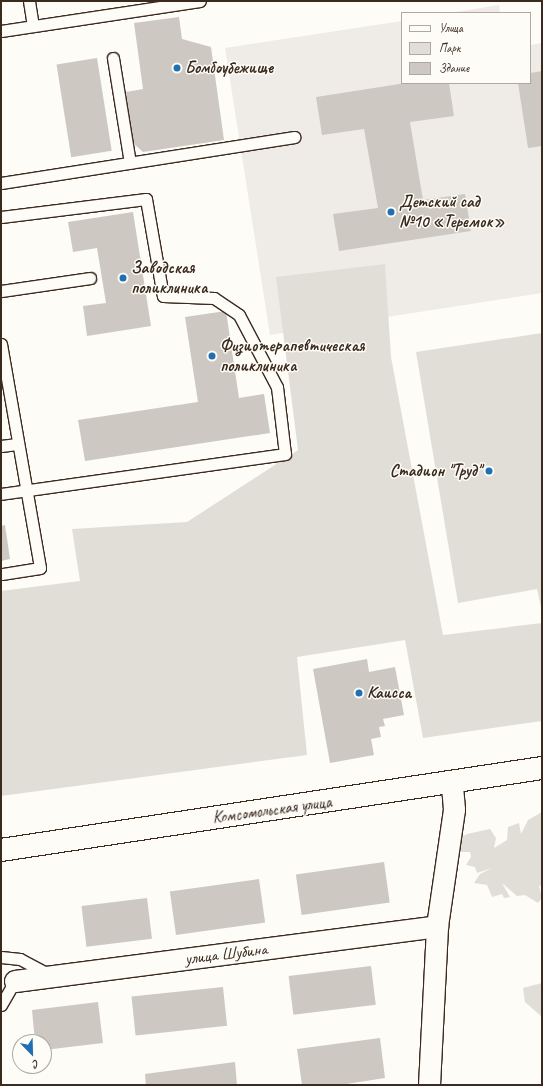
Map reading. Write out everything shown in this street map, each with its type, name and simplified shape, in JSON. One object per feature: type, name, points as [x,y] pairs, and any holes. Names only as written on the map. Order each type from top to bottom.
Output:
[{"type":"street","name":"Комсомольская улица","points":[[1,850],[452,784],[542,768]]},
{"type":"street","points":[[429,1085],[437,926],[454,809],[452,784]]},
{"type":"street","name":"улица Шубина","points":[[15,981],[437,926]]},
{"type":"lane","points":[[29,1],[33,26]]},
{"type":"lane","points":[[1,31],[200,1]]},
{"type":"lane","points":[[113,58],[130,163]]},
{"type":"lane","points":[[1,183],[294,137]]},
{"type":"lane","points":[[1,217],[146,199],[163,296],[214,298],[239,315],[277,387],[285,454],[1,494]]},
{"type":"lane","points":[[1,291],[90,278]]},
{"type":"lane","points":[[1,344],[17,444],[27,490],[40,568],[1,574]]},
{"type":"lane","points":[[1,446],[17,444]]},
{"type":"lane","points":[[1,957],[20,959],[52,976]]},
{"type":"lane","points":[[1,1005],[15,981]]},
{"type":"shaded area","points":[[499,5],[500,12],[456,12]]},
{"type":"shaded area","name":"Детский сад №10 «Теремок»","points":[[401,21],[401,84],[531,84],[531,45],[542,43],[542,293],[270,335],[225,48]]},
{"type":"green space","points":[[385,264],[391,357],[443,635],[542,623],[542,721],[423,738],[405,640],[297,657],[307,755],[1,796],[1,591],[80,581],[72,529],[187,522],[298,450],[276,277]]},
{"type":"green space","name":"Стадион \"Труд\"","points":[[542,333],[542,612],[537,589],[458,603],[416,352]]},
{"type":"green space","points":[[542,812],[542,887],[539,885],[542,898],[538,903],[525,895],[517,896],[502,883],[510,897],[504,898],[502,894],[492,897],[487,885],[474,883],[480,874],[492,868],[477,873],[475,867],[466,865],[471,857],[470,852],[454,852],[457,840],[467,834],[490,829],[496,838],[494,848],[507,840],[508,827],[519,823],[521,834],[528,820]]},
{"type":"green space","points":[[542,983],[542,1017],[525,1002],[523,988]]},
{"type":"building","name":"Бомбоубежище","points":[[179,17],[182,39],[211,47],[224,140],[143,152],[133,143],[126,92],[143,89],[134,23]]},
{"type":"building","points":[[97,58],[112,151],[71,157],[57,64]]},
{"type":"building","points":[[542,71],[542,146],[528,148],[518,84],[531,84],[531,73]]},
{"type":"building","points":[[401,84],[449,84],[454,116],[410,122],[423,200],[465,194],[471,231],[339,251],[333,214],[378,208],[364,129],[322,135],[316,97]]},
{"type":"building","name":"Заводская поликлиника","points":[[133,212],[151,326],[87,336],[83,306],[106,303],[97,248],[73,252],[68,222]]},
{"type":"building","name":"Физиотерапевтическая поликлиника","points":[[226,311],[239,398],[264,394],[270,433],[85,461],[78,420],[198,402],[185,317]]},
{"type":"building","points":[[5,525],[10,559],[1,561],[1,526]]},
{"type":"building","name":"Каисса","points":[[367,659],[369,672],[395,667],[404,715],[383,719],[385,726],[379,727],[381,737],[371,739],[374,755],[330,763],[313,669]]},
{"type":"building","points":[[384,862],[390,903],[302,915],[296,874]]},
{"type":"building","points":[[259,879],[265,923],[176,935],[170,892]]},
{"type":"building","points":[[147,898],[152,939],[86,947],[81,906]]},
{"type":"building","points":[[371,966],[376,1005],[293,1015],[289,976]]},
{"type":"building","points":[[223,987],[227,1026],[136,1035],[132,997]]},
{"type":"building","points":[[98,1002],[103,1043],[52,1049],[52,1034],[34,1034],[32,1010]]},
{"type":"building","points":[[380,1038],[385,1078],[340,1085],[302,1085],[297,1049]]},
{"type":"building","points":[[235,1062],[237,1085],[146,1085],[145,1074]]},
{"type":"place","name":"Бомбоубежище","points":[[177,68]]},
{"type":"place","name":"Детский сад №10 «Теремок»","points":[[391,212]]},
{"type":"place","name":"Заводская поликлиника","points":[[123,278]]},
{"type":"place","name":"Физиотерапевтическая поликлиника","points":[[212,356]]},
{"type":"place","name":"Стадион \"Труд\"","points":[[489,471]]},
{"type":"place","name":"Каисса","points":[[359,693]]}]
